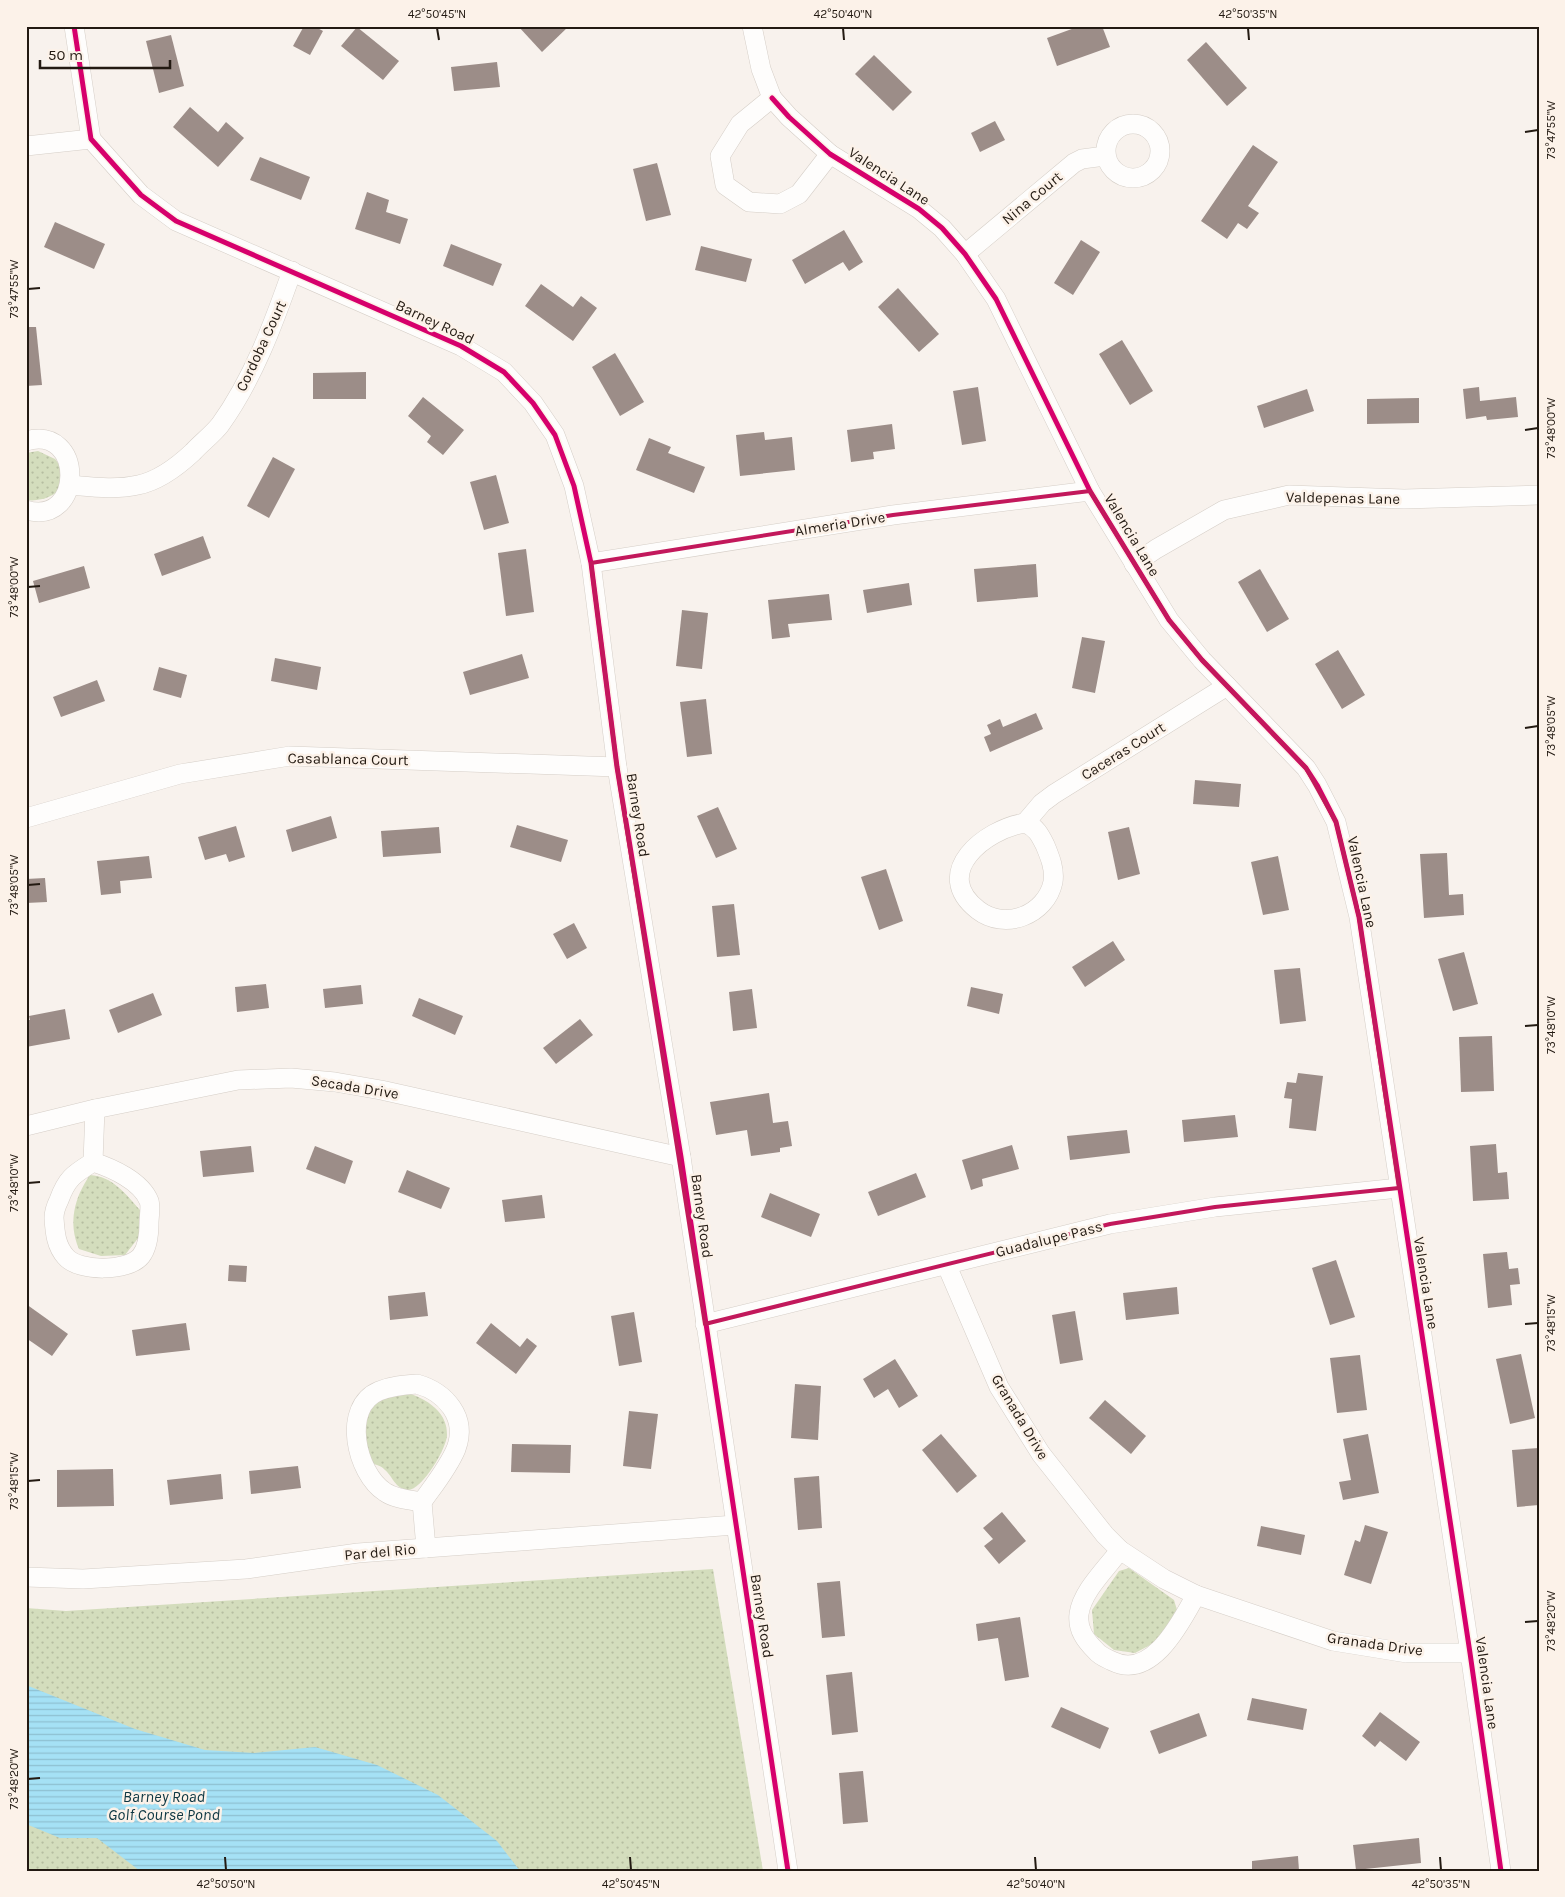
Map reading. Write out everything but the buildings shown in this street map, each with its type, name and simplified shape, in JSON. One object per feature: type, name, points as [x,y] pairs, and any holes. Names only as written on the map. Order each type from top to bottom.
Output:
[{"type":"street","points":[[26,146],[91,139],[74,26]]},
{"type":"street","name":"Valencia Lane","points":[[752,26],[761,69],[772,98],[788,117],[830,154],[919,209],[942,228],[964,254],[996,299],[1090,491],[1170,620],[1227,686],[1306,768],[1336,822],[1358,917],[1470,1653],[1501,1871]]},
{"type":"street","name":"Valencia Lane","points":[[772,98],[740,124],[720,156],[725,185],[749,202],[780,204],[799,194],[830,154]]},
{"type":"street","name":"Barney Road","points":[[91,139],[140,195],[176,221],[461,346],[504,372],[533,403],[555,435],[574,486],[591,564],[618,767],[682,1157],[705,1324],[788,1871]]},
{"type":"street","name":"Nina Court","points":[[964,254],[1074,163],[1082,159],[1105,156]]},
{"type":"street","name":"Cordoba Court","points":[[70,485],[111,488],[140,485],[160,476],[181,463],[219,427],[250,377],[276,319],[292,272]]},
{"type":"street","points":[[26,441],[40,439],[59,448],[70,465],[70,485],[66,494],[51,508],[41,511],[26,510]]},
{"type":"street","name":"Almeria Drive","points":[[591,564],[893,515],[1090,491]]},
{"type":"street","name":"Valdepenas Lane","points":[[1134,564],[1156,548],[1224,510],[1289,495],[1404,499],[1539,495]]},
{"type":"street","name":"Caceras Court","points":[[1025,823],[1036,830],[1052,861],[1053,876],[1050,892],[1037,908],[1029,914],[1008,920],[988,916],[971,904],[963,891],[959,875],[964,858],[981,842],[1016,824],[1025,823],[1042,803],[1054,794],[1227,686]]},
{"type":"street","name":"Casablanca Court","points":[[26,818],[180,774],[290,756],[618,767]]},
{"type":"street","name":"Secada Drive","points":[[26,1126],[95,1109],[238,1080],[291,1078],[335,1082],[381,1090],[682,1157]]},
{"type":"street","points":[[93,1162],[95,1109]]},
{"type":"street","points":[[93,1162],[109,1167],[138,1187],[149,1201],[149,1237],[140,1256],[128,1264],[109,1268],[82,1267],[67,1259],[57,1244],[54,1212],[65,1183],[73,1174],[93,1162]]},
{"type":"street","name":"Guadalupe Pass","points":[[705,1324],[947,1266],[1110,1224],[1215,1207],[1399,1188]]},
{"type":"street","name":"Granada Drive","points":[[947,1266],[999,1387],[1041,1454],[1105,1535],[1120,1550],[1164,1579],[1196,1595],[1333,1641],[1407,1652],[1470,1653]]},
{"type":"street","points":[[422,1502],[385,1493],[362,1466],[356,1444],[357,1421],[365,1403],[378,1391],[399,1385],[417,1384],[430,1388],[451,1404],[456,1413],[458,1426],[457,1446],[449,1462],[422,1502],[426,1548]]},
{"type":"street","name":"Par del Rio","points":[[26,1577],[83,1579],[236,1569],[358,1553],[735,1525]]},
{"type":"street","points":[[1120,1550],[1086,1595],[1079,1614],[1082,1636],[1098,1654],[1118,1664],[1135,1664],[1152,1656],[1171,1638],[1196,1595]]},
{"type":"highlighted area","points":[[1090,491],[1169,620],[1202,660],[1306,768],[1336,822],[1359,917],[1399,1188],[1215,1207],[1110,1224],[705,1324],[617,767],[591,563],[893,515]]},
{"type":"green space","points":[[38,451],[55,459],[67,474],[65,486],[47,498],[26,500],[26,453]]},
{"type":"green space","points":[[90,1175],[112,1182],[140,1210],[139,1237],[125,1255],[101,1256],[79,1249],[74,1230],[74,1211],[84,1184]]},
{"type":"green space","points":[[401,1391],[417,1396],[432,1405],[443,1418],[447,1435],[438,1459],[426,1477],[413,1489],[407,1490],[397,1485],[384,1469],[372,1463],[365,1437],[367,1417],[375,1401],[384,1395]]},
{"type":"green space","points":[[1129,1568],[1174,1600],[1177,1610],[1167,1627],[1154,1643],[1135,1653],[1114,1650],[1094,1634],[1092,1610],[1119,1571]]},
{"type":"green space","points":[[713,1569],[763,1871],[26,1871],[26,1608],[66,1611]]},
{"type":"water","name":"Barney Road Golf Course Pond","points":[[26,1685],[135,1729],[205,1750],[254,1753],[315,1747],[377,1765],[438,1795],[497,1841],[520,1871],[140,1871],[97,1838],[60,1838],[26,1824]]},
{"type":"cycle path","points":[[74,26],[91,139],[141,195],[176,221],[461,346],[504,372],[533,403],[555,435],[574,486],[591,563],[617,767],[681,1157],[788,1871]]},
{"type":"cycle path","points":[[772,98],[789,117],[830,154],[919,209],[942,228],[965,254],[996,299],[1090,491],[1169,620],[1202,660],[1306,768],[1336,822],[1359,917],[1501,1871]]}]
